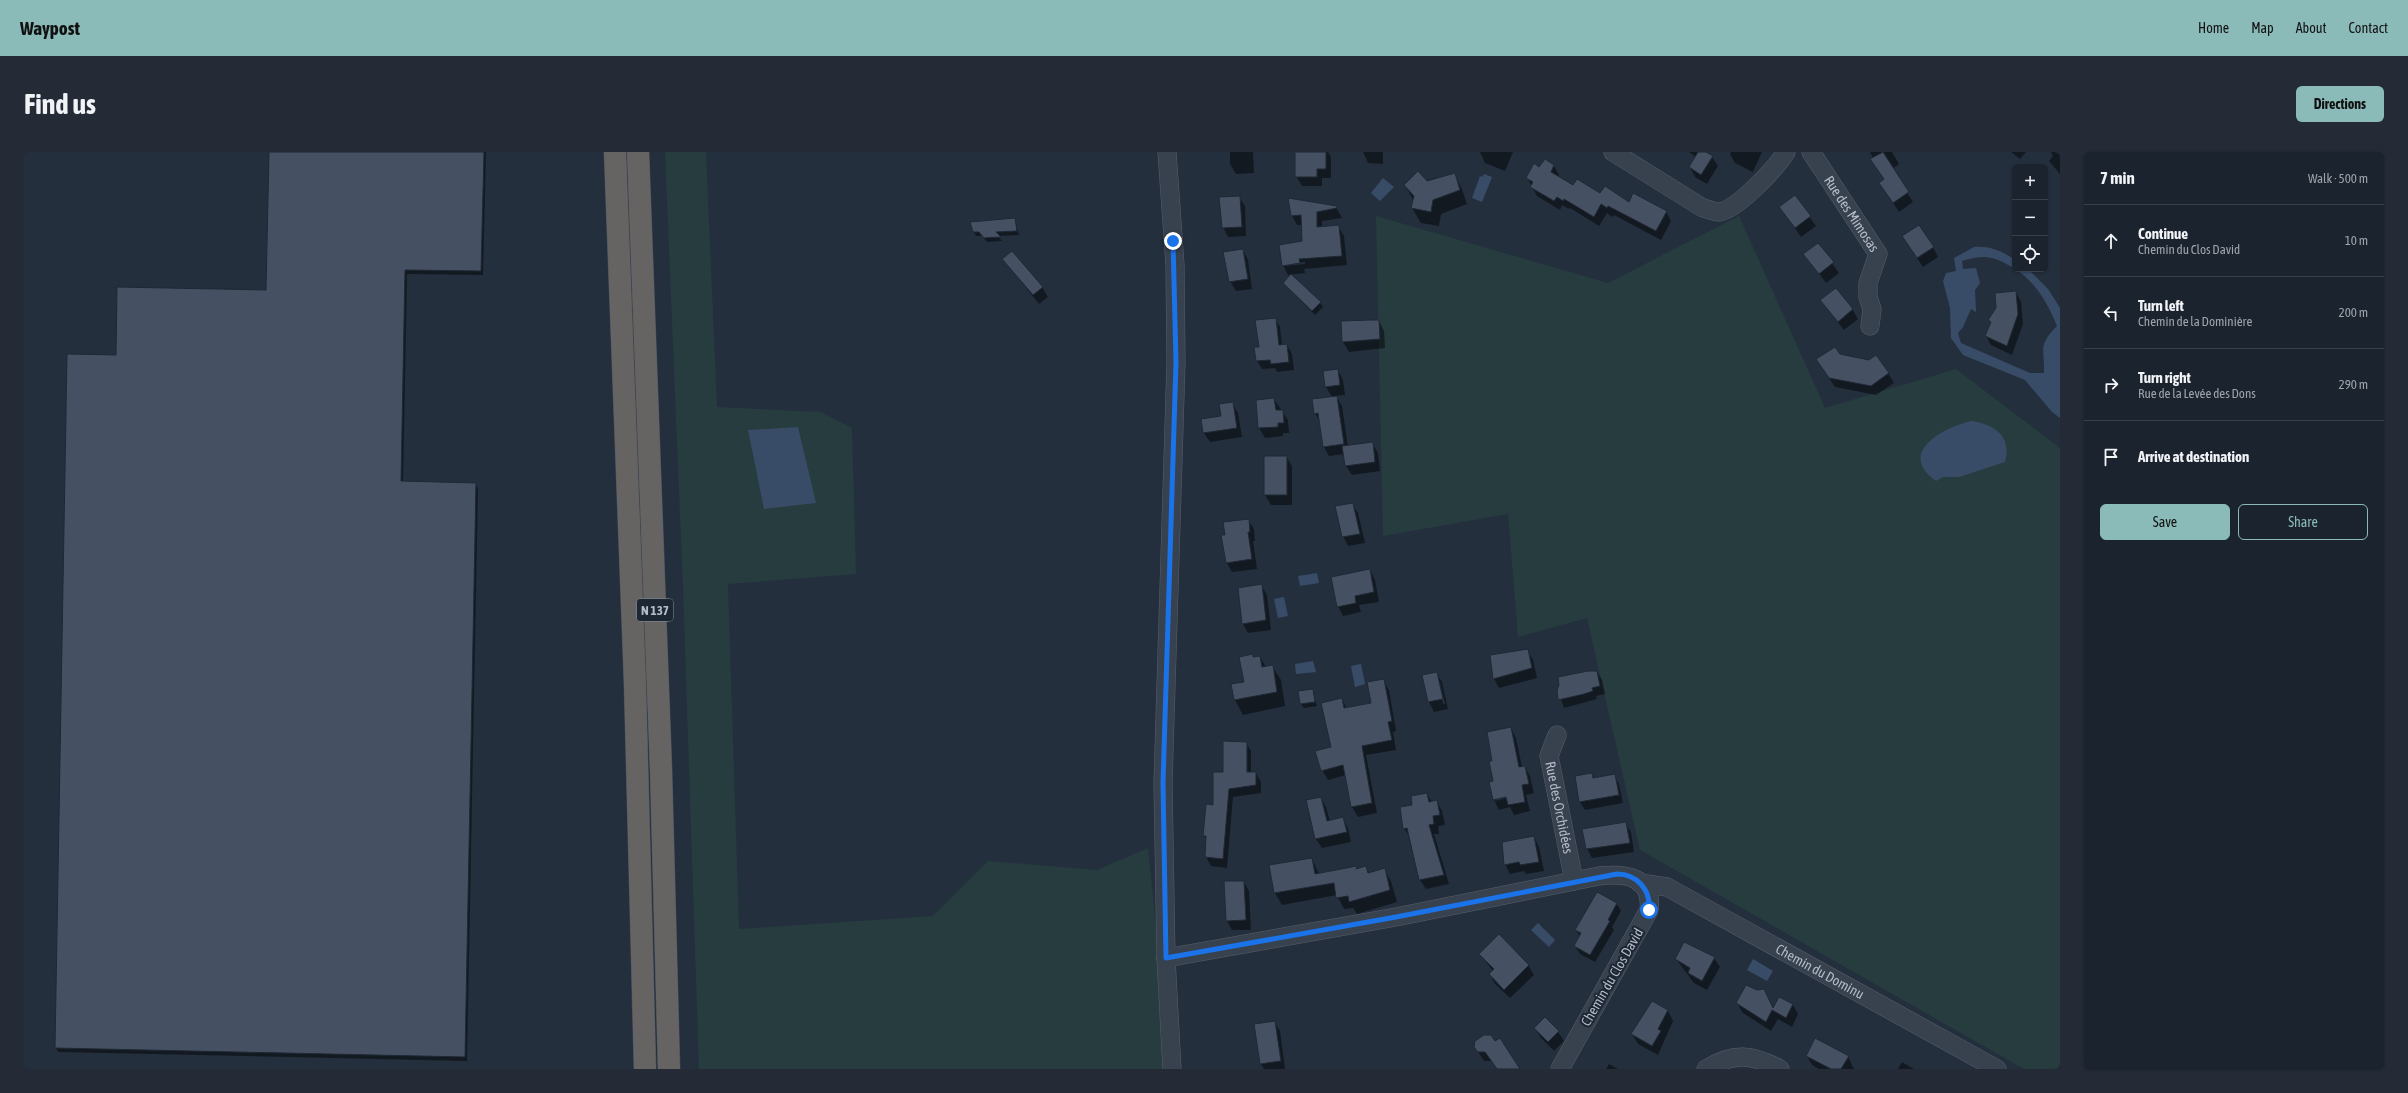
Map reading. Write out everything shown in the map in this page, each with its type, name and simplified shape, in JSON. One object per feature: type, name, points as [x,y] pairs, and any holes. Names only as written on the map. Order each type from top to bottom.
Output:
[{"type":"highway","name":"N 137","points":[[615,152],[634,668],[645,1069]]},
{"type":"highway","name":"N 137","points":[[638,152],[661,770],[669,1069]]},
{"type":"street","points":[[1167,152],[1175,265],[1176,362],[1163,783],[1166,958],[1172,1069]]},
{"type":"street","points":[[1613,152],[1703,208],[1719,212],[1733,205],[1765,179],[1786,152]]},
{"type":"street","name":"Rue des Mimosas","points":[[1811,152],[1878,254],[1868,283],[1868,297],[1872,309],[1870,326]]},
{"type":"street","name":"Rue des Orchidées","points":[[1557,735],[1549,756],[1574,881]]},
{"type":"street","name":"Chemin du Dominu","points":[[1166,958],[1388,919],[1599,876],[1624,874],[1640,883],[1667,887],[1997,1069]]},
{"type":"street","name":"Chemin du Clos David","points":[[1560,1069],[1646,919],[1650,903],[1645,889],[1640,883]]},
{"type":"street","points":[[1706,1069],[1723,1060],[1752,1056],[1780,1069]]},
{"type":"green space","points":[[665,152],[706,152],[717,407],[821,412],[852,428],[856,574],[728,584],[739,929],[933,916],[988,861],[1097,870],[1148,848],[1158,945],[1164,1069],[699,1069],[683,587]]},
{"type":"green space","points":[[1376,216],[1608,283],[1739,216],[1825,408],[1956,369],[2060,448],[2060,1069],[2024,1069],[1640,850],[1587,618],[1518,637],[1508,514],[1383,536]]},
{"type":"water","points":[[1484,174],[1492,177],[1482,202],[1472,198],[1480,176],[1482,177]]},
{"type":"water","points":[[1383,178],[1394,187],[1380,201],[1371,193]]},
{"type":"water","points":[[1974,247],[1985,247],[1996,250],[2012,258],[2012,267],[2001,261],[1984,257],[1977,257],[1962,261],[1963,269],[1976,268],[1980,283],[1975,290],[1976,312],[1971,309],[1963,327],[1958,333],[1961,343],[2030,373],[2044,373],[2044,343],[2057,326],[2050,310],[2040,294],[2029,280],[2019,272],[2031,272],[2048,289],[2060,308],[2060,418],[2052,412],[2025,380],[1963,355],[1951,338],[1950,308],[1943,281],[1946,273],[1956,271],[1954,258]]},
{"type":"water","points":[[1972,421],[1988,425],[2000,433],[2006,445],[2007,453],[2005,462],[1959,477],[1943,477],[1936,481],[1925,470],[1921,460],[1922,451],[1928,442],[1938,435],[1961,424]]},
{"type":"water","points":[[798,427],[816,503],[764,509],[748,430]]},
{"type":"water","points":[[1317,573],[1319,583],[1300,586],[1298,576]]},
{"type":"water","points":[[1284,597],[1288,616],[1278,618],[1274,599]]},
{"type":"water","points":[[1313,661],[1316,672],[1296,674],[1295,664]]},
{"type":"water","points":[[1361,664],[1365,684],[1355,687],[1351,666]]},
{"type":"water","points":[[1538,923],[1555,940],[1549,947],[1531,930]]},
{"type":"water","points":[[1753,959],[1773,971],[1767,981],[1747,970]]},
{"type":"building","points":[[269,152],[484,152],[481,271],[405,270],[401,481],[476,483],[465,1057],[55,1048],[67,354],[116,355],[117,287],[266,290]]},
{"type":"building","points":[[1295,152],[1326,152],[1326,169],[1317,169],[1317,177],[1295,177]]},
{"type":"building","points":[[1698,152],[1706,152],[1713,156],[1701,175],[1689,167]]},
{"type":"building","points":[[1883,152],[1909,192],[1893,203],[1879,183],[1884,179],[1870,159]]},
{"type":"building","points":[[1545,159],[1554,165],[1551,172],[1573,185],[1577,179],[1600,193],[1605,186],[1629,202],[1633,193],[1667,211],[1656,231],[1608,206],[1607,208],[1601,204],[1594,217],[1564,199],[1563,201],[1557,197],[1554,201],[1530,187],[1533,182],[1526,178],[1534,163],[1539,167]]},
{"type":"building","points":[[1418,171],[1427,181],[1455,173],[1460,190],[1433,200],[1431,212],[1411,208],[1414,196],[1404,185]]},
{"type":"building","points":[[1795,195],[1811,216],[1795,228],[1779,207]]},
{"type":"building","points":[[1240,196],[1242,227],[1222,228],[1219,197]]},
{"type":"building","points":[[1288,198],[1337,206],[1337,208],[1317,212],[1317,227],[1339,225],[1342,256],[1299,259],[1300,263],[1282,266],[1279,245],[1302,241],[1301,215],[1291,216]]},
{"type":"building","points":[[1015,218],[1017,231],[996,232],[1001,237],[984,238],[979,232],[973,232],[970,222]]},
{"type":"building","points":[[1919,225],[1934,247],[1917,258],[1902,236]]},
{"type":"building","points":[[1818,243],[1834,262],[1819,274],[1803,254]]},
{"type":"building","points":[[1243,249],[1248,279],[1229,282],[1223,252]]},
{"type":"building","points":[[1012,251],[1043,287],[1033,295],[1002,259]]},
{"type":"building","points":[[1291,274],[1321,302],[1312,311],[1283,283]]},
{"type":"building","points":[[1836,288],[1853,309],[1838,322],[1820,300]]},
{"type":"building","points":[[2016,291],[2018,314],[2007,346],[1985,336],[1991,322],[1988,320],[1996,308],[1995,293]]},
{"type":"building","points":[[1276,318],[1279,345],[1287,344],[1289,362],[1271,364],[1270,360],[1256,361],[1254,347],[1259,347],[1255,320]]},
{"type":"building","points":[[1379,320],[1380,339],[1342,342],[1341,321]]},
{"type":"building","points":[[1835,347],[1840,354],[1869,360],[1876,355],[1889,373],[1871,386],[1829,378],[1816,359]]},
{"type":"building","points":[[1338,369],[1340,385],[1325,387],[1323,371]]},
{"type":"building","points":[[1337,396],[1344,444],[1323,447],[1318,413],[1314,414],[1312,399]]},
{"type":"building","points":[[1274,398],[1276,410],[1283,410],[1284,423],[1278,423],[1278,427],[1258,428],[1256,400]]},
{"type":"building","points":[[1233,402],[1237,428],[1203,433],[1201,419],[1221,416],[1219,404]]},
{"type":"building","points":[[1373,442],[1375,462],[1345,466],[1342,446]]},
{"type":"building","points":[[1264,456],[1287,456],[1287,495],[1264,495]]},
{"type":"building","points":[[1353,503],[1360,534],[1342,537],[1335,506]]},
{"type":"building","points":[[1249,519],[1250,532],[1248,532],[1252,559],[1226,563],[1221,535],[1225,535],[1223,522]]},
{"type":"building","points":[[1370,569],[1374,592],[1355,596],[1356,603],[1337,607],[1331,577]]},
{"type":"building","points":[[1262,584],[1266,620],[1242,624],[1238,588]]},
{"type":"building","points":[[1528,649],[1532,668],[1493,679],[1490,655]]},
{"type":"building","points":[[1253,654],[1253,657],[1260,656],[1262,667],[1273,665],[1277,692],[1234,700],[1231,684],[1244,682],[1239,657]]},
{"type":"building","points":[[1588,671],[1597,671],[1600,686],[1592,688],[1593,691],[1584,694],[1558,700],[1558,677]]},
{"type":"building","points":[[1437,672],[1443,699],[1428,702],[1422,675]]},
{"type":"building","points":[[1384,679],[1392,721],[1388,722],[1392,740],[1362,746],[1372,803],[1351,807],[1343,765],[1321,771],[1315,751],[1331,747],[1321,703],[1342,698],[1344,708],[1371,703],[1367,682]]},
{"type":"building","points":[[1313,689],[1315,702],[1300,704],[1298,691]]},
{"type":"building","points":[[1511,727],[1519,767],[1525,766],[1529,784],[1522,785],[1525,802],[1508,805],[1506,797],[1493,800],[1489,782],[1493,781],[1489,761],[1492,761],[1487,732]]},
{"type":"building","points":[[1223,741],[1247,742],[1247,772],[1256,772],[1256,785],[1229,789],[1223,859],[1205,857],[1206,836],[1203,836],[1206,804],[1213,805],[1213,772],[1223,772]]},
{"type":"building","points":[[1592,773],[1593,778],[1615,774],[1619,795],[1579,802],[1575,776]]},
{"type":"building","points":[[1427,793],[1429,802],[1437,800],[1440,815],[1433,816],[1434,824],[1429,825],[1444,875],[1419,880],[1407,828],[1403,829],[1400,807],[1412,805],[1411,796]]},
{"type":"building","points":[[1321,797],[1327,821],[1343,817],[1347,832],[1315,839],[1306,800]]},
{"type":"building","points":[[1626,822],[1630,843],[1586,849],[1582,829]]},
{"type":"building","points":[[1534,836],[1539,862],[1520,865],[1519,862],[1504,865],[1502,842]]},
{"type":"building","points":[[1312,858],[1315,874],[1357,866],[1356,869],[1366,866],[1368,873],[1385,868],[1390,890],[1349,902],[1348,896],[1336,898],[1334,883],[1274,893],[1269,865]]},
{"type":"building","points":[[1224,881],[1244,881],[1246,920],[1226,921]]},
{"type":"building","points":[[1597,892],[1617,903],[1608,920],[1610,921],[1590,955],[1574,946],[1581,933],[1575,930]]},
{"type":"building","points":[[1499,934],[1529,965],[1504,990],[1489,974],[1494,969],[1479,954]]},
{"type":"building","points":[[1684,942],[1715,957],[1702,981],[1688,973],[1690,968],[1675,959]]},
{"type":"building","points":[[1746,985],[1757,990],[1764,989],[1773,1008],[1779,997],[1793,1004],[1786,1018],[1772,1010],[1766,1022],[1736,1003]]},
{"type":"building","points":[[1652,1001],[1668,1010],[1658,1029],[1661,1031],[1652,1046],[1631,1034]]},
{"type":"building","points":[[1545,1017],[1559,1031],[1548,1042],[1534,1028]]},
{"type":"building","points":[[1275,1021],[1281,1061],[1260,1064],[1254,1024]]},
{"type":"building","points":[[1484,1035],[1491,1035],[1495,1041],[1500,1038],[1520,1069],[1497,1069],[1485,1052],[1478,1052],[1474,1047],[1475,1041]]},
{"type":"building","points":[[1815,1038],[1849,1056],[1841,1069],[1831,1069],[1806,1056]]},
{"type":"route","points":[[1173,241],[1175,265],[1176,362],[1163,783],[1166,958],[1208,952],[1396,917],[1599,876],[1617,874],[1624,874],[1632,877],[1640,883],[1648,895],[1650,903],[1649,910]]}]
